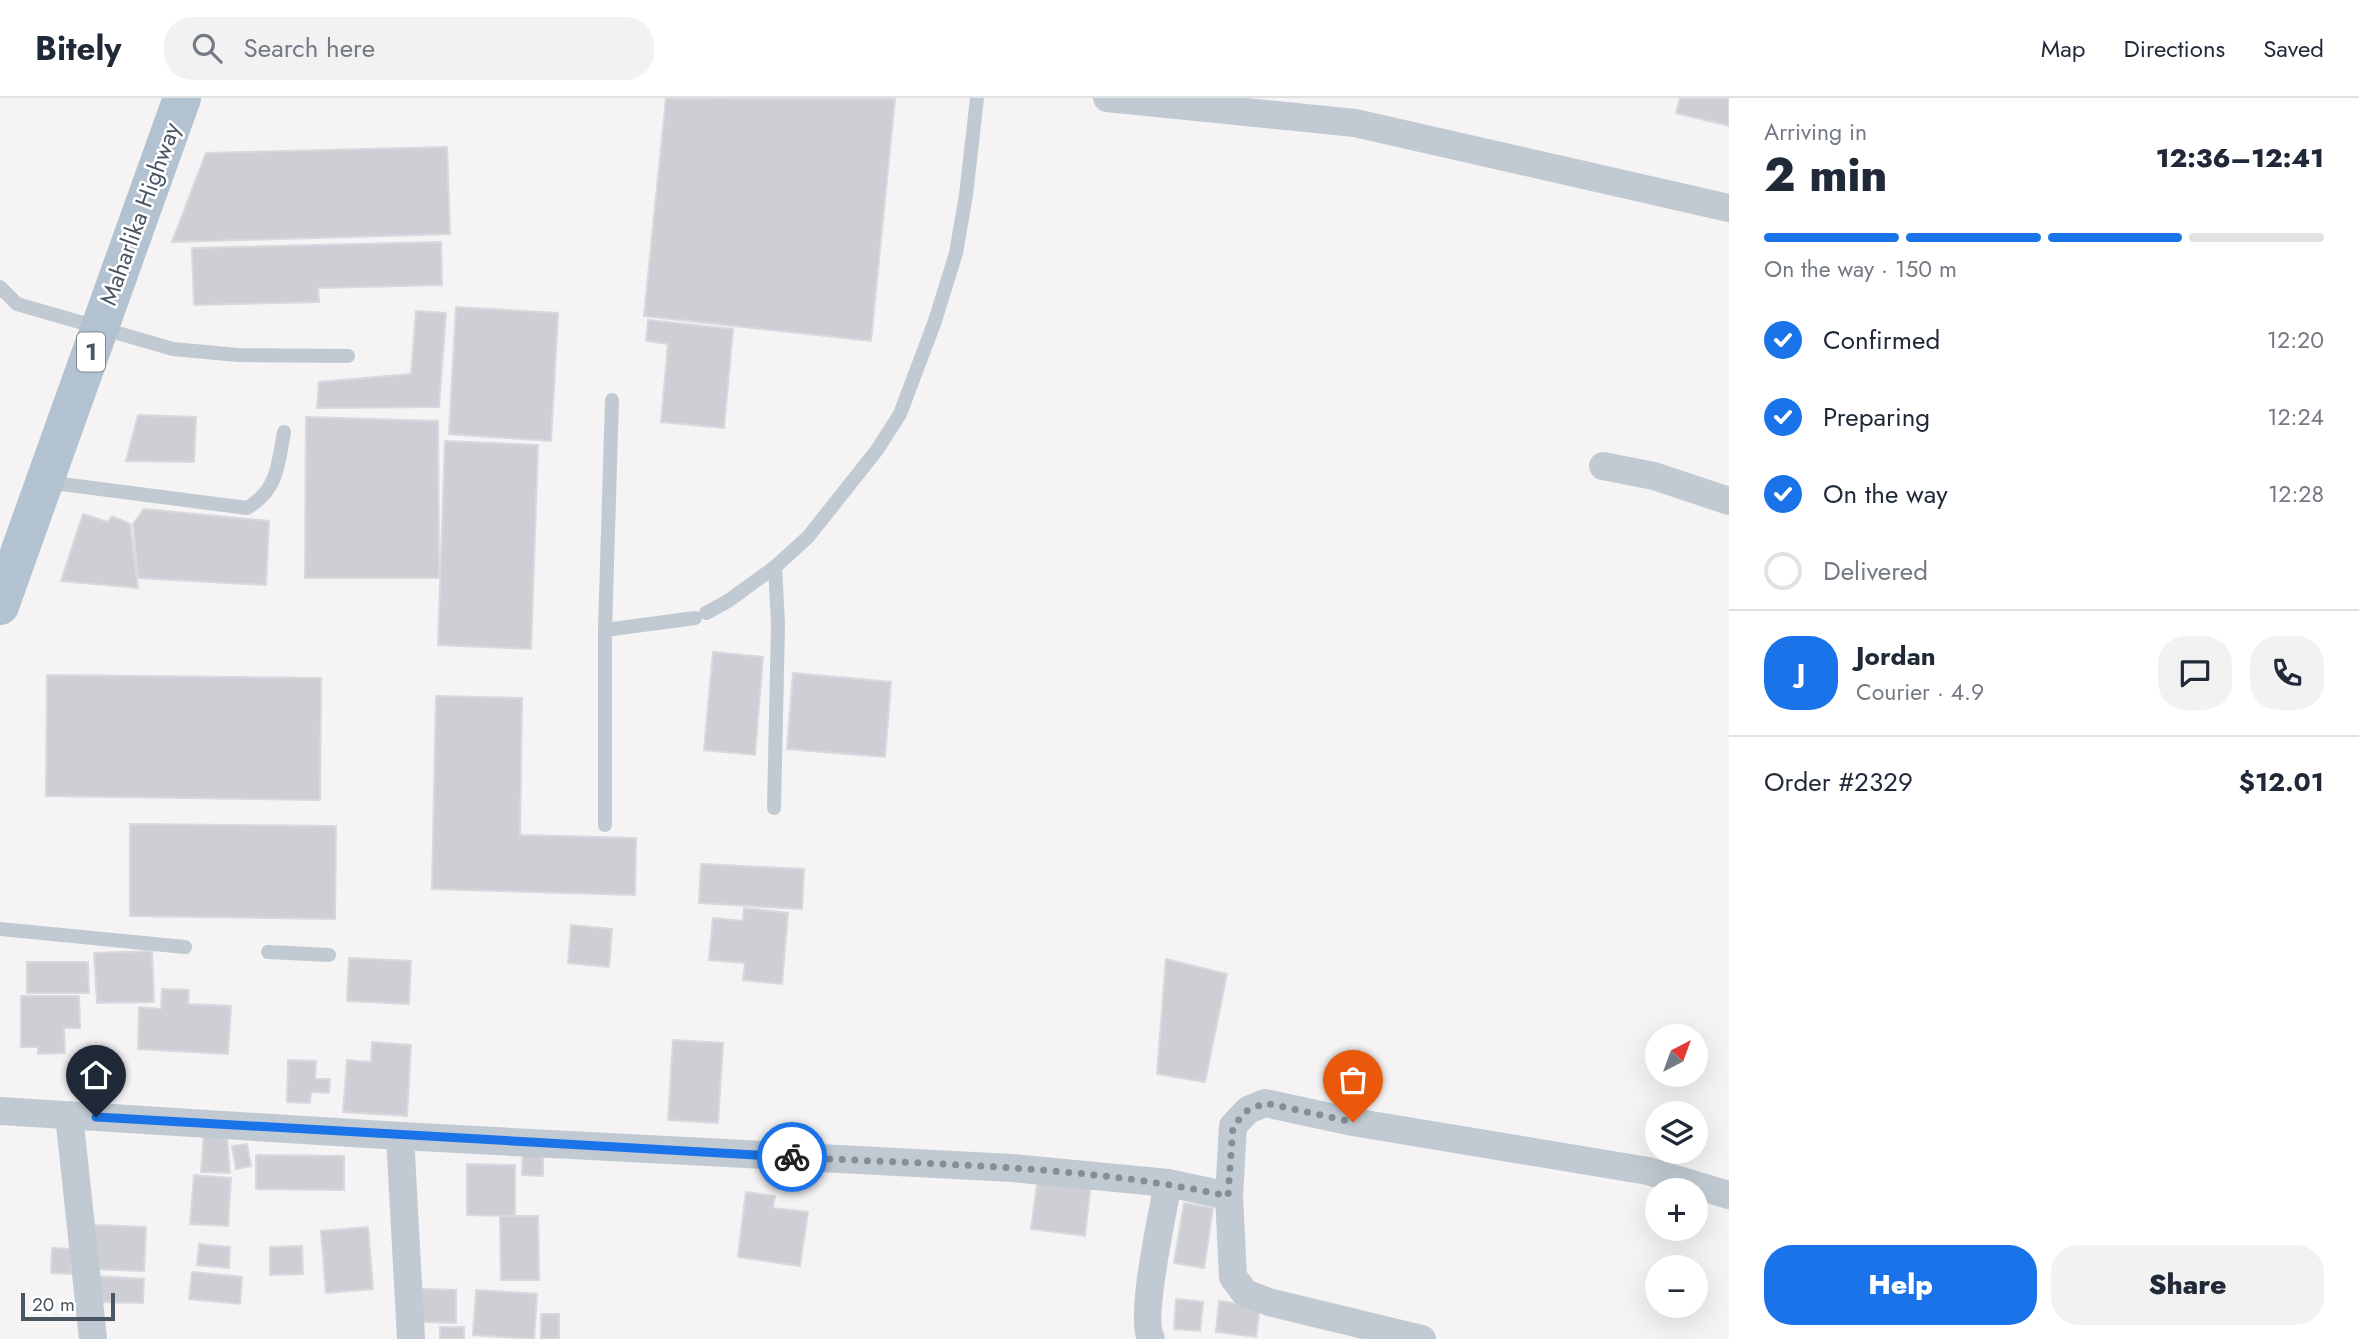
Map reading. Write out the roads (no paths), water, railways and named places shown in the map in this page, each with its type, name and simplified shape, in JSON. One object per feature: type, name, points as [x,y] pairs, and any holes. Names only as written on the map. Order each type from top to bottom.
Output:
[{"type":"main road","name":"Maharlika Highway","points":[[0,606],[181,98]]},
{"type":"street","points":[[1107,98],[1354,123],[1729,208]]},
{"type":"street","points":[[1603,466],[1654,477],[1729,501]]},
{"type":"street","points":[[1422,1339],[1269,1302],[1245,1293],[1233,1277],[1228,1196],[1233,1126],[1248,1110],[1265,1103],[1353,1122],[1648,1171],[1729,1195]]},
{"type":"street","points":[[0,1111],[400,1136],[1012,1168],[1168,1183],[1228,1196]]},
{"type":"street","points":[[69,1115],[93,1339]]},
{"type":"street","points":[[400,1136],[411,1339]]},
{"type":"street","points":[[1150,1339],[1147,1318],[1168,1183]]},
{"type":"lane","points":[[605,630],[700,615],[728,601],[775,568],[808,537],[877,450],[900,414],[935,321],[956,253],[966,195],[977,98]]},
{"type":"lane","points":[[0,287],[17,304]]},
{"type":"lane","points":[[0,303],[17,304],[173,349],[238,355],[348,356]]},
{"type":"lane","points":[[605,825],[605,630],[612,400]]},
{"type":"lane","points":[[44,482],[247,508],[261,500],[275,479],[284,432]]},
{"type":"lane","points":[[774,808],[778,625],[775,568]]},
{"type":"lane","points":[[0,929],[185,947]]},
{"type":"lane","points":[[268,952],[329,955]]}]
